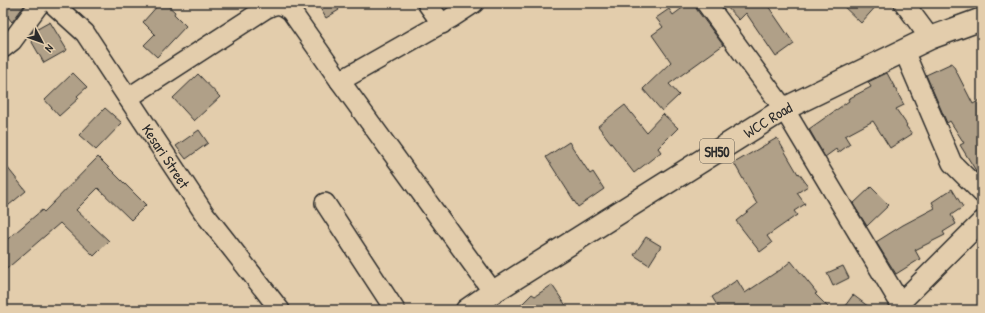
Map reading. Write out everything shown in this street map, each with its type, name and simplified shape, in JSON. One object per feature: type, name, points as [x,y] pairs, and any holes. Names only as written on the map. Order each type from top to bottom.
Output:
[{"type":"main road","name":"WCC Road","points":[[467,310],[493,292],[784,109],[930,38],[982,19]]},
{"type":"street","points":[[3,48],[12,41],[40,3]]},
{"type":"street","name":"Kesari Street","points":[[52,3],[85,33],[204,213],[280,310]]},
{"type":"street","points":[[427,3],[442,24]]},
{"type":"street","points":[[340,81],[442,24],[474,3]]},
{"type":"street","points":[[706,3],[784,109],[901,308],[982,221]]},
{"type":"street","points":[[904,3],[930,38]]},
{"type":"street","points":[[128,98],[271,5],[284,5],[291,11],[493,292]]},
{"type":"street","points":[[904,51],[952,163],[982,193]]},
{"type":"street","points":[[325,203],[395,310]]},
{"type":"building","points":[[3,3],[26,3],[12,22],[3,11]]},
{"type":"building","points":[[160,3],[165,3],[175,12],[174,14],[186,26],[157,57],[144,45],[155,34],[143,22]]},
{"type":"building","points":[[317,3],[334,3],[339,10],[326,18]]},
{"type":"building","points":[[689,3],[694,3],[697,10],[723,45],[669,84],[679,95],[662,111],[643,89],[671,62],[652,35],[663,27],[656,18],[669,9],[673,15]]},
{"type":"building","points":[[723,3],[766,3],[794,44],[776,57],[746,13],[739,20]]},
{"type":"building","points":[[840,3],[879,3],[861,23]]},
{"type":"building","points":[[50,22],[67,50],[44,63],[29,37],[32,32]]},
{"type":"building","points":[[952,63],[973,104],[982,99],[982,177],[978,174],[960,145],[964,143],[950,121],[947,123],[926,75]]},
{"type":"building","points":[[73,73],[87,87],[77,96],[79,98],[59,116],[45,100]]},
{"type":"building","points":[[887,73],[904,105],[896,109],[912,134],[890,148],[873,121],[845,136],[850,144],[838,153],[836,149],[825,157],[809,129],[849,101],[848,99],[871,87],[868,82]]},
{"type":"building","points":[[198,74],[220,97],[194,121],[173,98]]},
{"type":"building","points":[[625,105],[646,132],[663,114],[678,128],[658,148],[661,152],[634,173],[598,126]]},
{"type":"building","points":[[105,108],[122,123],[96,150],[79,135]]},
{"type":"building","points":[[199,130],[208,143],[186,159],[176,146]]},
{"type":"building","points":[[777,138],[798,174],[799,173],[808,186],[797,193],[805,204],[794,211],[797,215],[767,236],[772,243],[760,252],[736,221],[757,204],[734,163]]},
{"type":"building","points":[[569,142],[590,174],[593,172],[604,189],[578,207],[546,157]]},
{"type":"building","points":[[98,157],[146,205],[131,220],[98,188],[76,210],[109,241],[94,256],[60,223],[3,272],[3,243],[42,210],[44,212]]},
{"type":"building","points":[[3,162],[26,191],[3,210]]},
{"type":"building","points":[[871,187],[889,205],[867,226],[853,204]]},
{"type":"building","points":[[952,189],[963,207],[951,215],[956,224],[943,232],[945,235],[915,250],[920,259],[896,274],[876,242],[903,225],[935,208],[932,202]]},
{"type":"building","points":[[646,237],[661,246],[649,265],[634,255]]},
{"type":"building","points":[[791,261],[817,293],[815,294],[831,310],[720,310],[712,297],[737,280],[745,293],[779,271]]},
{"type":"building","points":[[843,266],[849,278],[833,286],[827,273]]},
{"type":"building","points":[[552,285],[569,310],[516,310],[532,294],[535,296]]},
{"type":"building","points":[[853,295],[873,310],[842,310]]}]
